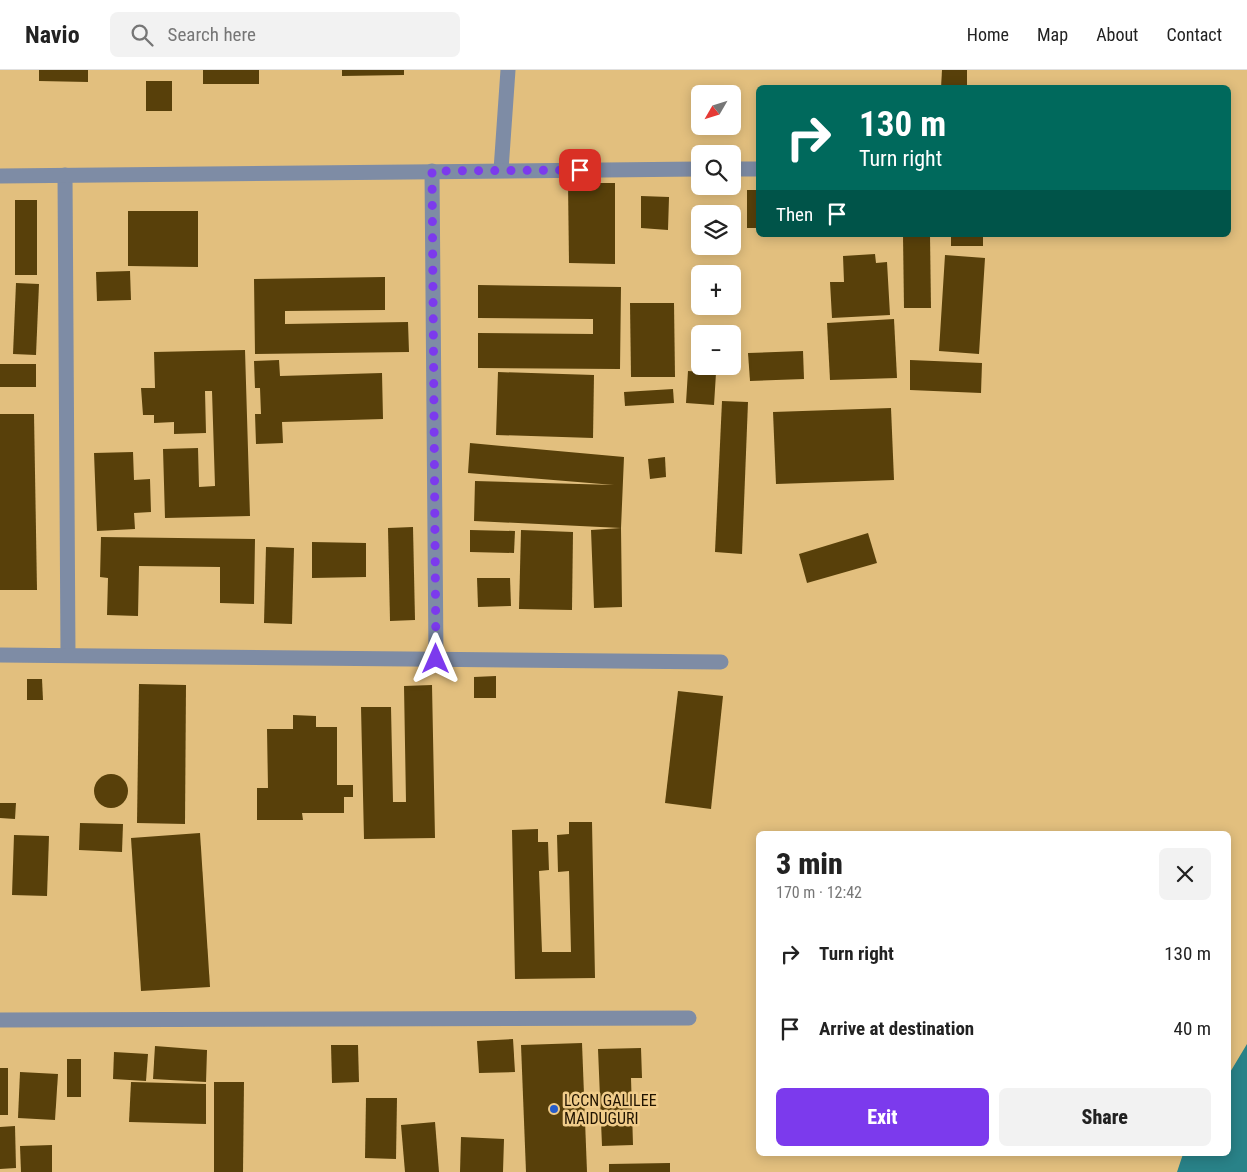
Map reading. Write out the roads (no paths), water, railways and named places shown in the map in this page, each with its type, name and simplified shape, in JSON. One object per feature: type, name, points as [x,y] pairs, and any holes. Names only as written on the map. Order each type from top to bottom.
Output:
[{"type":"street","points":[[501,170],[508,70]]},
{"type":"street","points":[[0,176],[691,169]]},
{"type":"street","points":[[741,169],[756,169]]},
{"type":"street","points":[[432,171],[436,659]]},
{"type":"street","points":[[65,175],[68,655]]},
{"type":"street","points":[[0,655],[721,662]]},
{"type":"street","points":[[0,1020],[689,1018]]},
{"type":"water","points":[[1247,1044],[1247,1172],[1177,1172],[1182,1156],[1231,1156],[1231,1071]]},
{"type":"place","name":"LCCN GALILEE MAIDUGURI","points":[[554,1109]]}]
